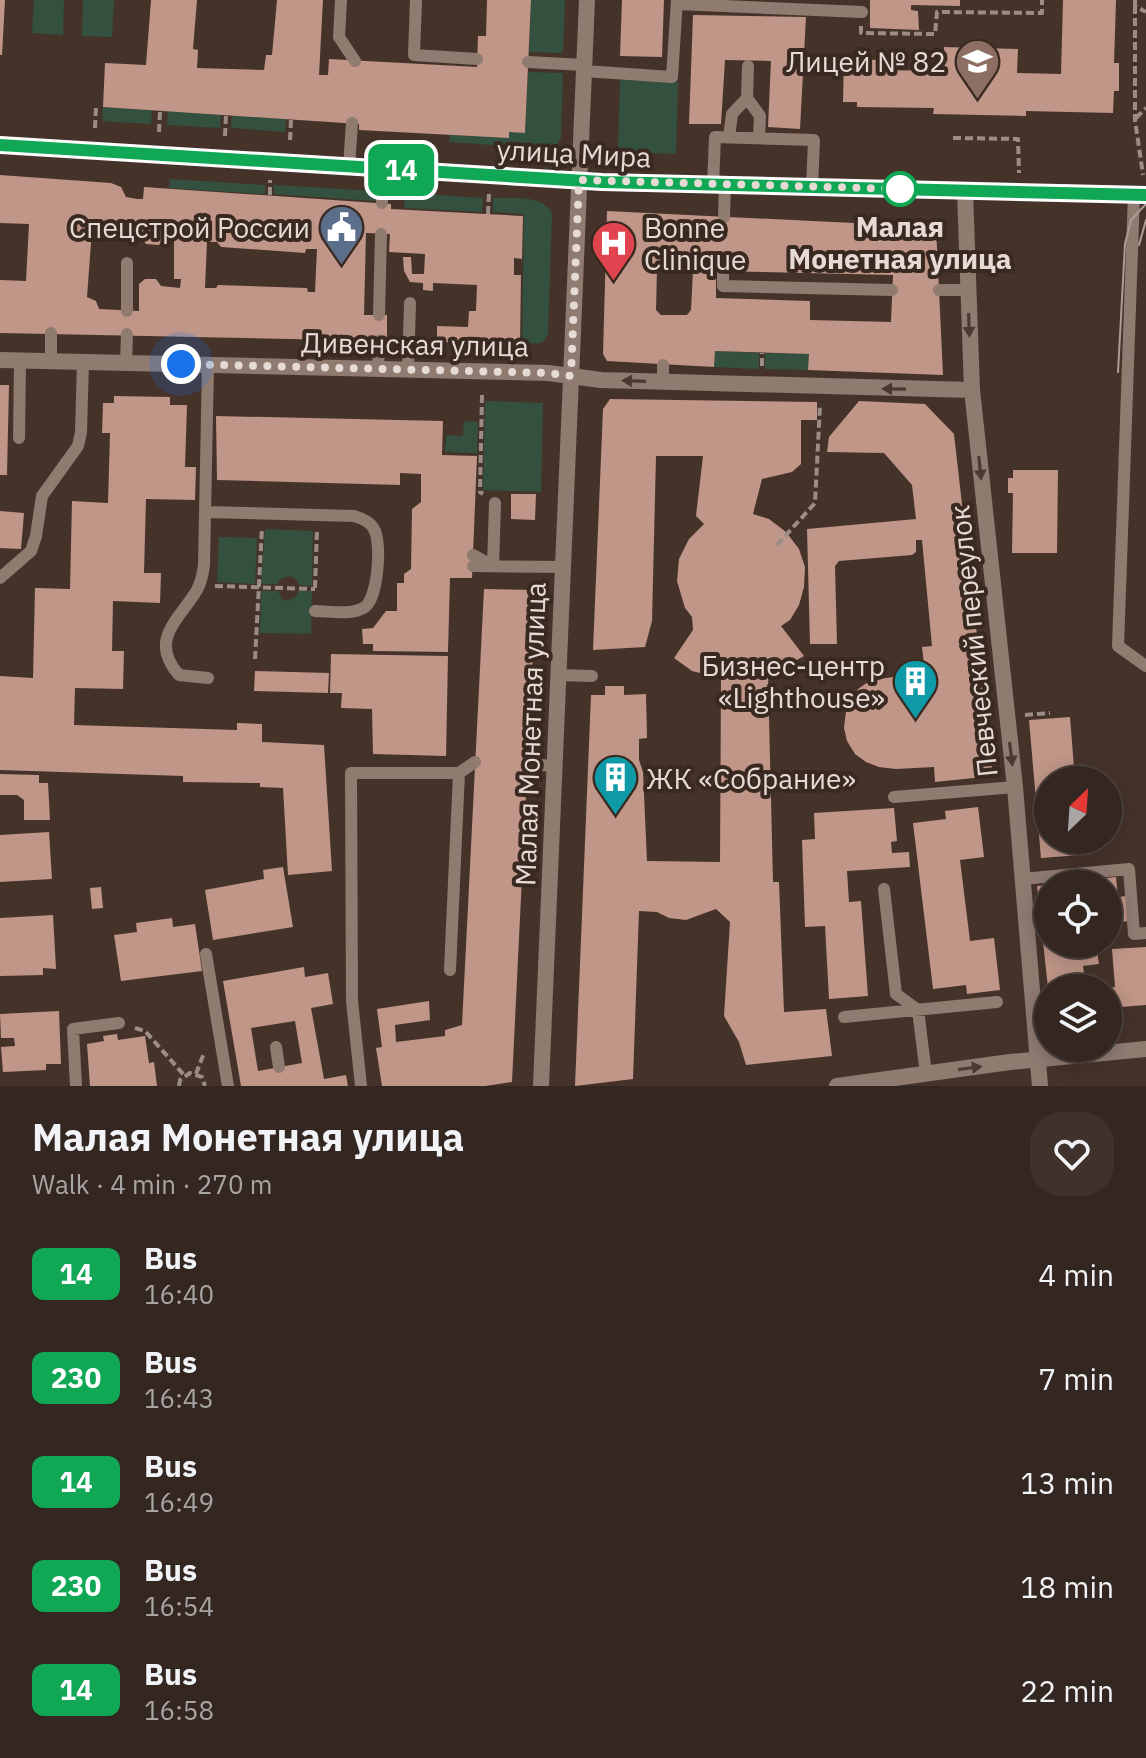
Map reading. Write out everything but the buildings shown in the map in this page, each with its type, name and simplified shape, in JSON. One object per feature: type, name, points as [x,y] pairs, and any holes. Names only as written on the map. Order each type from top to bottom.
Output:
[{"type":"street","name":"Малая Монетная улица","points":[[541,1086],[587,0]]},
{"type":"street","name":"улица Мира","points":[[0,145],[579,180],[1140,194]]},
{"type":"street","name":"Певческий переулок","points":[[965,191],[972,390],[1015,787],[1034,1015]]},
{"type":"street","name":"Дивенская улица","points":[[0,360],[378,369],[571,376],[601,380],[663,374],[819,387],[972,390]]},
{"type":"street","points":[[1122,1051],[1146,1049]]},
{"type":"street","points":[[837,1086],[1034,1060]]},
{"type":"street","name":"Певческий переулок","points":[[1038,1062],[1040,1086]]},
{"type":"lane","points":[[341,0],[339,37],[355,61]]},
{"type":"lane","points":[[416,0],[414,55],[477,59]]},
{"type":"lane","points":[[528,62],[672,77],[677,2],[862,12]]},
{"type":"lane","points":[[748,66],[747,98],[760,116],[759,138]]},
{"type":"lane","points":[[729,137],[732,114],[747,98]]},
{"type":"lane","points":[[349,167],[352,123]]},
{"type":"lane","points":[[724,217],[715,137],[814,140],[812,187]]},
{"type":"lane","points":[[382,203],[383,169]]},
{"type":"lane","points":[[1140,194],[1118,646],[1146,666]]},
{"type":"lane","points":[[379,315],[381,234]]},
{"type":"lane","points":[[127,263],[127,311]]},
{"type":"lane","points":[[723,271],[723,286],[892,290]]},
{"type":"lane","points":[[939,290],[968,290]]},
{"type":"lane","points":[[408,370],[410,303]]},
{"type":"lane","points":[[51,333],[51,361]]},
{"type":"lane","points":[[126,363],[127,334]]},
{"type":"lane","points":[[378,369],[379,341]]},
{"type":"lane","points":[[19,438],[20,361]]},
{"type":"lane","points":[[0,578],[31,551],[42,496],[78,446],[83,362]]},
{"type":"lane","points":[[208,365],[202,580],[173,623],[167,635],[166,649],[168,663],[179,675],[208,678]]},
{"type":"lane","points":[[493,566],[495,503]]},
{"type":"lane","points":[[206,512],[354,516],[366,520],[374,529],[377,581],[374,595],[365,607],[353,612],[315,611]]},
{"type":"lane","points":[[473,560],[493,566],[563,567]]},
{"type":"lane","points":[[558,675],[592,676]]},
{"type":"lane","points":[[361,1086],[352,1001],[351,773],[459,773],[475,762]]},
{"type":"lane","points":[[528,764],[554,766]]},
{"type":"lane","points":[[450,970],[459,773]]},
{"type":"lane","points":[[894,797],[1015,787]]},
{"type":"lane","points":[[1022,879],[1129,869],[1134,934],[1146,933]]},
{"type":"lane","points":[[884,889],[896,994],[918,1010],[926,1074]]},
{"type":"lane","points":[[206,954],[228,1086]]},
{"type":"lane","points":[[844,1017],[997,1002]]},
{"type":"lane","points":[[76,1086],[73,1029],[119,1023]]},
{"type":"lane","points":[[276,1047],[279,1067]]},
{"type":"path","points":[[862,12],[861,33],[935,34],[937,12],[1042,13],[1042,0]]},
{"type":"path","points":[[1135,3],[1145,13]]},
{"type":"path","points":[[1135,3],[1135,120],[1143,175]]},
{"type":"path","points":[[95,128],[96,106]]},
{"type":"path","points":[[1135,120],[1146,108]]},
{"type":"path","points":[[159,132],[160,111]]},
{"type":"path","points":[[225,136],[226,115]]},
{"type":"path","points":[[290,140],[291,119]]},
{"type":"path","points":[[953,138],[1018,139],[1019,173]]},
{"type":"path","points":[[270,180],[270,195]]},
{"type":"path","points":[[488,214],[489,193]]},
{"type":"path","points":[[777,545],[815,503],[819,387]]},
{"type":"path","points":[[482,395],[480,492],[495,503]]},
{"type":"path","points":[[255,659],[263,514]]},
{"type":"path","points":[[315,611],[317,515]]},
{"type":"path","points":[[202,580],[216,586],[315,589]]},
{"type":"path","points":[[1028,715],[1050,713]]},
{"type":"path","points":[[119,1023],[145,1031],[184,1075]]},
{"type":"path","points":[[179,1086],[184,1075]]},
{"type":"path","points":[[184,1075],[202,1077],[205,1086]]},
{"type":"green space","points":[[34,0],[64,0],[63,35],[32,33]]},
{"type":"green space","points":[[83,0],[114,0],[112,37],[82,36]]},
{"type":"green space","points":[[531,0],[565,0],[563,53],[529,52]]},
{"type":"green space","points":[[528,72],[563,73],[561,138],[557,145],[549,149],[449,142],[450,135],[509,137],[509,132],[525,133]]},
{"type":"green space","points":[[620,80],[678,82],[676,154],[618,152]]},
{"type":"green space","points":[[103,107],[152,110],[151,124],[102,121]]},
{"type":"green space","points":[[168,111],[221,115],[220,128],[167,125]]},
{"type":"green space","points":[[232,115],[286,119],[285,132],[231,128]]},
{"type":"green space","points":[[170,179],[265,185],[265,194],[169,188]]},
{"type":"green space","points":[[274,185],[375,191],[375,201],[274,194]]},
{"type":"green space","points":[[405,193],[483,198],[482,212],[404,208]]},
{"type":"green space","points":[[493,198],[534,200],[552,213],[548,334],[542,343],[522,344],[524,214],[493,212]]},
{"type":"green space","points":[[715,351],[759,353],[759,369],[714,367]]},
{"type":"green space","points":[[765,353],[809,354],[808,370],[765,369]]},
{"type":"green space","points":[[485,401],[543,403],[541,492],[483,490]]},
{"type":"green space","points":[[464,421],[478,422],[477,453],[445,452],[446,435],[463,436]]},
{"type":"green space","points":[[265,529],[313,531],[312,586],[299,585],[291,576],[280,579],[278,584],[261,584]]},
{"type":"green space","points":[[219,537],[257,538],[255,584],[217,582]]},
{"type":"green space","points":[[261,591],[278,591],[282,599],[288,601],[298,591],[312,591],[311,634],[260,633]]},
{"type":"tram line","points":[[1118,372],[1125,244],[1131,220],[1146,204]]},
{"type":"tram line","points":[[1139,245],[1146,220]]},
{"type":"bus line","name":"14","points":[[0,145],[602,182],[1146,195]]},
{"type":"place","name":"Лицей № 82","points":[[977,100]]},
{"type":"place","name":"Малая Монетная улица","points":[[900,189]]},
{"type":"place","name":"Спецстрой России","points":[[341,266]]},
{"type":"place","name":"Bonne Clinique","points":[[613,282]]},
{"type":"place","name":"Бизнес-центр «Lighthouse»","points":[[916,720]]},
{"type":"place","name":"ЖК «Собрание»","points":[[615,817]]},
{"type":"route","points":[[181,364],[571,376],[579,180],[900,189]]}]
